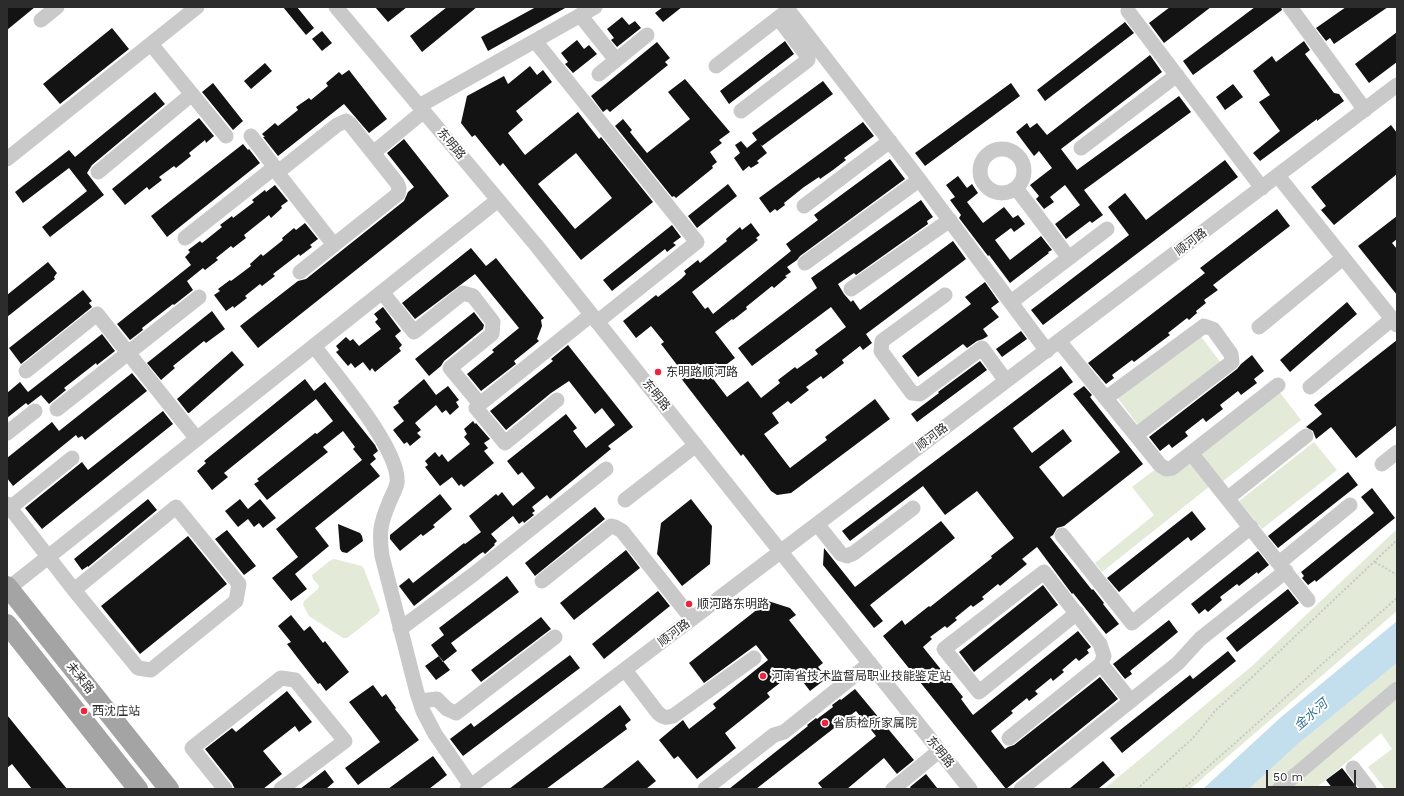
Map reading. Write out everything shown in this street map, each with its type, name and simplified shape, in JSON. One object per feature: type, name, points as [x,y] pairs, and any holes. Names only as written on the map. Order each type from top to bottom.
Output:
[{"type":"main road","name":"未来路","points":[[8,587],[169,789]]},
{"type":"main road","name":"未来路","points":[[7,624],[138,789]]},
{"type":"street","points":[[41,20],[57,7]]},
{"type":"street","points":[[7,159],[197,7]]},
{"type":"street","name":"东明路","points":[[336,7],[498,200],[594,318],[970,789]]},
{"type":"street","points":[[373,153],[421,109],[595,7]]},
{"type":"street","points":[[1290,7],[1365,110]]},
{"type":"street","points":[[1128,11],[1262,188]]},
{"type":"street","points":[[716,66],[784,12]]},
{"type":"street","points":[[741,111],[808,60],[808,57],[784,12]]},
{"type":"street","points":[[784,12],[890,141],[1047,351]]},
{"type":"street","points":[[580,15],[616,60]]},
{"type":"street","points":[[599,74],[647,35]]},
{"type":"street","points":[[535,41],[697,242],[476,408],[505,443],[557,400]]},
{"type":"street","points":[[151,44],[226,136]]},
{"type":"street","points":[[1081,148],[1177,75]]},
{"type":"street","name":"顺河路","points":[[470,788],[1365,110],[1396,89]]},
{"type":"street","points":[[98,172],[192,94]]},
{"type":"street","points":[[185,238],[276,168],[283,168],[337,125],[346,121],[397,183],[399,188],[398,194],[300,272]]},
{"type":"street","points":[[251,136],[334,245]]},
{"type":"street","points":[[804,206],[890,141]]},
{"type":"street","points":[[1278,176],[1394,322],[1310,387]]},
{"type":"street","points":[[805,263],[919,180]]},
{"type":"street","points":[[1016,188],[1069,258]]},
{"type":"street","points":[[8,587],[48,557],[498,200]]},
{"type":"street","points":[[851,289],[950,220]]},
{"type":"street","points":[[1010,302],[1107,229]]},
{"type":"street","points":[[1260,327],[1343,258]]},
{"type":"street","points":[[382,292],[414,332],[463,293],[473,296],[494,322],[492,334],[450,368],[480,404]]},
{"type":"street","points":[[945,295],[882,342],[881,351],[912,393],[920,394],[982,348],[1006,381]]},
{"type":"street","points":[[57,409],[199,297]]},
{"type":"street","points":[[26,371],[97,314],[197,439]]},
{"type":"street","points":[[1106,398],[1204,326],[1213,329],[1231,354],[1232,362],[1136,435]]},
{"type":"street","points":[[1059,341],[1160,465],[1166,469],[1172,468],[1278,385]]},
{"type":"street","points":[[314,346],[377,429],[392,458],[397,483],[383,517],[379,537],[382,556],[420,701],[435,734],[470,788]]},
{"type":"street","points":[[7,433],[35,411]]},
{"type":"street","points":[[1228,498],[1306,436]]},
{"type":"street","points":[[625,500],[696,445]]},
{"type":"street","points":[[1382,464],[1397,452]]},
{"type":"street","points":[[1191,453],[1308,600]]},
{"type":"street","points":[[72,458],[8,506],[74,590],[138,668],[151,670],[236,601],[239,584],[176,507],[74,590]]},
{"type":"street","points":[[400,629],[474,574],[606,469]]},
{"type":"street","points":[[1021,789],[1178,663],[1200,639],[1350,505]]},
{"type":"street","points":[[817,524],[841,554],[847,556],[854,553],[913,508]]},
{"type":"street","points":[[542,581],[611,526],[616,527],[622,531],[692,620]]},
{"type":"street","points":[[1062,535],[1132,623],[1251,527]]},
{"type":"street","points":[[1009,738],[1101,664],[1104,656],[1100,644],[1076,613],[1044,572],[944,649],[979,692],[1076,613]]},
{"type":"street","points":[[420,701],[437,699],[447,709],[456,713],[555,637]]},
{"type":"street","points":[[625,670],[658,713],[664,718],[668,718],[673,716],[754,658]]},
{"type":"street","points":[[705,789],[774,735],[784,732],[870,663]]},
{"type":"street","points":[[1101,664],[1131,701]]},
{"type":"street","points":[[225,789],[192,748],[281,678],[295,680],[345,741],[281,789]]},
{"type":"street","points":[[1279,789],[1397,689]]},
{"type":"street","points":[[896,788],[940,751]]},
{"type":"street","points":[[1353,768],[1369,789]]},
{"type":"path","points":[[1137,789],[1193,738],[1215,711],[1397,540]]},
{"type":"path","points":[[1375,562],[1397,575]]},
{"type":"path","points":[[1183,789],[1320,665],[1397,598]]},
{"type":"green space","points":[[1200,335],[1221,363],[1138,425],[1117,397]]},
{"type":"green space","points":[[1278,390],[1301,420],[1222,482],[1199,452]]},
{"type":"green space","points":[[1314,442],[1337,470],[1262,529],[1239,501]]},
{"type":"green space","points":[[1190,463],[1210,486],[1102,572],[1095,563],[1154,515],[1132,487],[1153,471]]},
{"type":"green space","points":[[1397,529],[1397,611],[1190,789],[1104,789],[1252,666]]},
{"type":"green space","points":[[334,559],[362,566],[380,610],[379,613],[347,638],[343,638],[309,616],[303,605],[304,601],[318,589],[319,586],[313,579],[312,575]]},
{"type":"green space","points":[[1397,663],[1397,789],[1385,789],[1368,767],[1392,749],[1381,733],[1315,789],[1249,789],[1298,744]]},
{"type":"water","name":"金水河","points":[[1397,621],[1397,663],[1298,744],[1249,789],[1203,789],[1280,718]]},
{"type":"building","points":[[7,7],[35,7],[7,30]]},
{"type":"building","points":[[283,7],[297,7],[314,28],[306,35]]},
{"type":"building","points":[[375,7],[407,7],[388,22]]},
{"type":"building","points":[[447,7],[477,7],[422,52],[410,36]]},
{"type":"building","points":[[536,7],[567,7],[488,51],[481,37]]},
{"type":"building","points":[[663,7],[682,7],[663,22],[655,13]]},
{"type":"building","points":[[1170,7],[1211,7],[1164,43],[1149,23]]},
{"type":"building","points":[[1255,7],[1281,7],[1282,10],[1193,75],[1183,61]]},
{"type":"building","points":[[1346,7],[1388,7],[1334,44],[1330,38],[1326,41],[1316,28]]},
{"type":"building","points":[[622,17],[629,25],[635,21],[641,28],[617,47],[611,40],[614,38],[607,29]]},
{"type":"building","points":[[1125,22],[1134,33],[1045,101],[1037,90]]},
{"type":"building","points":[[112,28],[129,49],[60,104],[43,84]]},
{"type":"building","points":[[322,31],[332,43],[322,51],[312,39]]},
{"type":"building","points":[[1397,32],[1397,62],[1369,83],[1355,64]]},
{"type":"building","points":[[577,40],[584,49],[589,45],[597,54],[573,73],[565,64],[568,62],[561,53]]},
{"type":"building","points":[[785,41],[794,54],[729,104],[720,91]]},
{"type":"building","points":[[1304,41],[1310,50],[1305,54],[1334,93],[1339,94],[1344,101],[1260,161],[1253,153],[1280,131],[1259,102],[1270,95],[1253,71],[1272,56],[1276,62]]},
{"type":"building","points":[[657,42],[670,58],[665,62],[668,65],[610,112],[607,109],[603,112],[591,96]]},
{"type":"building","points":[[1150,55],[1162,72],[1061,149],[1077,170],[1179,96],[1191,112],[1084,190],[1103,215],[1092,223],[1090,221],[1066,239],[1055,224],[1080,205],[1065,185],[1050,197],[1054,202],[1044,209],[1036,199],[1039,196],[1030,185],[1052,168],[1039,151],[1034,156],[1016,132],[1027,123],[1030,128],[1037,123],[1047,135]]},
{"type":"building","points":[[265,63],[272,71],[251,89],[244,81]]},
{"type":"building","points":[[530,66],[537,75],[543,70],[552,82],[516,111],[523,120],[508,133],[525,155],[578,112],[599,139],[601,137],[653,202],[581,260],[503,163],[500,166],[475,135],[472,137],[461,123],[467,96],[504,76],[508,84]],"holes":[[[576,153],[612,198],[575,229],[538,184]]]},
{"type":"building","points":[[349,70],[387,119],[369,133],[344,104],[278,156],[262,134],[275,123],[278,126],[298,110],[296,107],[309,98],[311,100],[328,86],[326,83],[339,72],[342,75]]},
{"type":"building","points":[[685,79],[730,132],[719,140],[722,143],[710,152],[717,162],[712,166],[713,168],[676,198],[674,196],[672,197],[615,126],[623,119],[632,130],[630,132],[647,153],[690,119],[668,92]]},
{"type":"building","points":[[823,81],[833,94],[762,146],[760,144],[767,153],[757,161],[759,163],[751,168],[749,166],[743,171],[734,158],[740,153],[735,145],[741,141],[747,148],[757,140],[752,133]]},
{"type":"building","points":[[213,83],[243,121],[233,130],[202,92]]},
{"type":"building","points":[[1011,83],[1020,96],[925,166],[915,153]]},
{"type":"building","points":[[1233,84],[1243,97],[1225,110],[1216,97]]},
{"type":"building","points":[[155,92],[165,104],[92,165],[87,173],[104,195],[50,237],[42,227],[87,191],[69,168],[23,203],[15,192],[69,150],[75,157]]},
{"type":"building","points":[[199,118],[214,136],[206,143],[205,140],[189,153],[191,156],[176,168],[174,166],[159,177],[162,180],[149,190],[147,187],[125,205],[112,189]]},
{"type":"building","points":[[863,122],[874,136],[844,158],[846,160],[833,170],[804,187],[784,203],[785,205],[777,211],[775,209],[770,213],[759,198]]},
{"type":"building","points":[[1391,125],[1397,133],[1397,174],[1334,225],[1321,210],[1326,206],[1311,187]]},
{"type":"building","points":[[404,139],[449,196],[258,348],[240,326],[298,281],[306,279],[404,201],[408,192],[414,187],[387,153]]},
{"type":"building","points":[[243,144],[260,163],[167,237],[151,216]]},
{"type":"building","points":[[890,159],[905,179],[800,256],[787,267],[791,272],[785,276],[787,277],[774,288],[772,286],[746,307],[747,309],[715,332],[735,358],[711,376],[727,397],[748,381],[761,398],[780,383],[778,380],[795,367],[797,369],[818,354],[815,350],[846,327],[831,307],[752,366],[738,348],[817,288],[811,278],[921,200],[933,217],[927,221],[928,224],[856,275],[854,273],[838,284],[844,294],[851,302],[853,300],[860,310],[953,241],[966,259],[866,334],[872,343],[863,350],[860,346],[842,360],[844,363],[823,379],[821,376],[806,387],[809,390],[791,404],[788,401],[772,413],[779,423],[764,434],[790,468],[827,440],[825,437],[875,399],[890,419],[791,493],[777,495],[771,491],[743,454],[741,456],[680,377],[684,374],[661,344],[664,342],[651,326],[636,338],[623,321],[656,295],[658,297],[681,279],[686,274],[684,271],[698,260],[700,263],[727,241],[726,239],[740,227],[742,230],[751,223],[760,235],[756,238],[758,240],[692,292],[705,309],[708,307],[713,314],[791,251],[786,244],[818,220],[814,215]]},
{"type":"building","points":[[1225,160],[1238,177],[1043,325],[1031,310],[1129,235],[1108,207],[1125,193],[1146,220]]},
{"type":"building","points":[[958,176],[967,188],[972,184],[978,193],[967,202],[983,223],[1004,207],[1013,218],[1018,215],[1025,224],[1014,232],[1011,228],[995,240],[1010,260],[1041,236],[1052,250],[1010,283],[959,218],[961,215],[950,200],[955,197],[946,185]]},
{"type":"building","points":[[728,184],[737,196],[697,228],[688,216]]},
{"type":"building","points":[[275,185],[288,201],[281,206],[282,208],[271,218],[269,215],[244,235],[246,238],[233,248],[231,246],[216,258],[218,260],[205,270],[203,268],[187,281],[193,290],[142,328],[143,330],[130,340],[117,324],[191,265],[185,257],[190,252],[188,250],[200,241],[202,243],[222,227],[220,225],[232,216],[233,218],[254,202],[252,200],[265,190],[266,192]]},
{"type":"building","points":[[1277,209],[1290,226],[1213,285],[1218,290],[1204,300],[1206,303],[1196,311],[1197,313],[1189,320],[1187,318],[1168,333],[1170,335],[1134,362],[1132,360],[1112,375],[1114,378],[1106,384],[1088,363],[1205,273],[1200,268]]},
{"type":"building","points":[[1397,216],[1397,239],[1392,243],[1397,249],[1397,295],[1358,246]]},
{"type":"building","points":[[305,223],[318,239],[310,245],[312,247],[300,256],[299,254],[273,274],[275,276],[262,286],[260,284],[245,296],[247,298],[234,308],[233,306],[226,311],[214,295],[220,291],[218,289],[251,266],[250,264],[261,254],[263,256],[283,240],[282,238],[294,228],[296,230]]},
{"type":"building","points":[[672,225],[681,237],[673,243],[676,245],[667,252],[665,249],[612,291],[603,280]]},
{"type":"building","points":[[471,248],[486,266],[496,258],[544,318],[541,320],[542,326],[537,339],[539,341],[514,361],[516,364],[481,391],[467,374],[494,352],[492,350],[519,328],[475,274],[415,319],[402,303]]},
{"type":"building","points":[[48,262],[57,273],[54,277],[55,279],[7,317],[7,295]]},
{"type":"building","points":[[985,282],[999,302],[991,308],[999,317],[983,329],[988,336],[967,348],[963,344],[918,377],[902,356],[971,304],[965,297]]},
{"type":"building","points":[[83,290],[92,301],[89,303],[92,307],[21,364],[9,348]]},
{"type":"building","points":[[1347,302],[1357,314],[1290,372],[1280,360]]},
{"type":"building","points":[[383,307],[401,331],[395,336],[402,345],[399,348],[401,351],[375,372],[372,368],[370,371],[363,362],[355,368],[351,363],[348,366],[336,352],[339,350],[336,346],[346,337],[350,341],[353,339],[359,346],[381,329],[375,322],[378,319],[374,314]]},
{"type":"building","points":[[212,311],[225,329],[206,343],[204,341],[173,366],[175,368],[161,380],[147,363]]},
{"type":"building","points":[[474,312],[484,325],[483,329],[444,361],[441,366],[429,376],[415,359]]},
{"type":"building","points":[[1021,331],[1027,339],[1002,357],[996,349]]},
{"type":"building","points":[[102,334],[115,351],[97,365],[96,363],[64,388],[66,390],[49,404],[41,395],[28,405],[26,403],[7,418],[7,393],[20,382],[28,392]]},
{"type":"building","points":[[1397,340],[1397,425],[1356,458],[1331,427],[1316,439],[1313,431],[1306,427],[1322,414],[1314,405]]},
{"type":"building","points":[[568,345],[633,427],[608,446],[611,449],[550,499],[547,495],[532,507],[535,511],[532,513],[534,515],[524,523],[523,521],[519,524],[513,516],[491,534],[497,541],[494,544],[495,545],[485,554],[483,552],[480,554],[414,606],[399,586],[409,578],[413,583],[464,543],[465,544],[481,532],[469,516],[496,494],[498,496],[502,492],[513,506],[535,488],[522,472],[518,475],[507,461],[566,414],[577,428],[573,431],[586,448],[615,425],[602,408],[595,414],[569,381],[551,393],[506,430],[490,411],[553,361],[551,359]]},
{"type":"building","points":[[232,351],[244,365],[188,413],[177,399]]},
{"type":"building","points":[[1252,355],[1264,371],[1254,379],[1257,383],[1241,395],[1238,391],[1220,405],[1223,409],[1206,422],[1203,418],[1185,432],[1188,436],[1172,448],[1169,444],[1160,451],[1149,437],[1237,369]]},
{"type":"building","points":[[980,361],[987,370],[917,422],[911,414]]},
{"type":"building","points":[[1061,366],[1073,382],[1013,428],[1032,453],[1063,429],[1072,441],[1039,467],[1063,497],[1120,452],[1073,394],[1084,386],[1092,395],[1090,397],[1143,464],[1064,526],[1057,528],[1050,537],[1092,590],[1093,589],[1119,624],[1106,634],[1073,593],[1072,594],[1037,547],[1022,559],[1027,564],[1000,586],[998,584],[982,597],[984,599],[973,607],[971,605],[955,618],[957,620],[947,628],[945,626],[930,637],[932,639],[923,647],[963,697],[961,699],[973,715],[1078,631],[1091,647],[1087,650],[1089,653],[1079,661],[1076,658],[1062,670],[1064,672],[1053,681],[1051,678],[1035,691],[1038,694],[1029,701],[1027,698],[1011,711],[1013,713],[991,731],[1005,749],[1014,745],[1100,677],[1118,699],[1006,789],[883,636],[902,620],[905,625],[929,606],[930,607],[992,558],[991,556],[1014,538],[977,491],[945,515],[923,486],[850,541],[842,531]]},
{"type":"building","points":[[132,373],[147,391],[85,440],[82,436],[78,438],[76,435],[13,486],[7,478],[7,458],[52,422],[59,431]]},
{"type":"building","points":[[305,379],[314,391],[325,382],[375,445],[378,451],[373,455],[376,459],[370,464],[380,476],[315,528],[329,546],[295,574],[307,589],[291,601],[272,578],[298,557],[276,529],[362,460],[353,449],[355,447],[343,431],[323,447],[328,452],[267,500],[254,484],[259,481],[257,479],[315,433],[317,434],[333,421],[316,399],[224,473],[228,477],[212,490],[197,471],[206,463],[204,461]]},
{"type":"building","points":[[424,379],[436,395],[448,386],[459,400],[456,402],[459,407],[450,415],[446,410],[442,413],[436,405],[415,423],[421,430],[417,433],[421,437],[410,446],[407,442],[404,444],[393,430],[404,421],[393,407]]},
{"type":"building","points":[[163,411],[173,424],[42,529],[25,508],[82,462],[88,470]]},
{"type":"building","points":[[473,421],[490,439],[484,443],[488,448],[484,451],[494,463],[464,487],[461,484],[459,486],[452,477],[440,486],[425,467],[428,465],[425,461],[435,452],[439,457],[442,454],[448,462],[470,444],[464,437],[467,434],[464,429]]},
{"type":"building","points":[[1348,472],[1358,485],[1278,548],[1268,536]]},
{"type":"building","points":[[1372,488],[1395,518],[1316,582],[1315,580],[1308,585],[1302,578],[1304,576],[1301,572],[1374,513],[1361,497]]},
{"type":"building","points":[[440,494],[452,509],[433,525],[435,527],[423,536],[421,534],[400,551],[390,539],[390,535]]},
{"type":"building","points":[[148,499],[157,510],[88,567],[82,570],[74,559]]},
{"type":"building","points":[[240,499],[248,509],[260,499],[276,518],[263,528],[259,523],[254,527],[248,519],[238,527],[225,511]]},
{"type":"building","points":[[691,499],[712,526],[710,564],[682,586],[657,554],[661,523]]},
{"type":"building","points":[[595,507],[605,519],[535,576],[525,563]]},
{"type":"building","points":[[1192,511],[1206,529],[1191,541],[1188,537],[1119,592],[1107,578]]},
{"type":"building","points":[[941,521],[955,538],[870,605],[883,621],[874,628],[823,565],[824,548],[855,587]]},
{"type":"building","points":[[338,524],[360,533],[362,536],[363,541],[347,553],[342,552],[340,549]]},
{"type":"building","points":[[227,530],[256,566],[244,575],[215,539]]},
{"type":"building","points":[[188,536],[227,584],[140,654],[101,606]]},
{"type":"building","points":[[626,550],[640,568],[574,620],[560,603]]},
{"type":"building","points":[[1258,551],[1269,565],[1239,586],[1237,584],[1220,597],[1222,600],[1208,612],[1205,609],[1199,614],[1191,604]]},
{"type":"building","points":[[507,576],[519,592],[451,643],[457,651],[443,662],[431,645],[444,635],[439,628]]},
{"type":"building","points":[[1043,585],[1058,605],[974,672],[959,652]]},
{"type":"building","points":[[1288,589],[1299,603],[1237,652],[1226,638]]},
{"type":"building","points":[[658,591],[670,606],[604,659],[592,644]]},
{"type":"building","points":[[768,601],[790,608],[796,615],[789,620],[823,663],[818,667],[827,678],[810,691],[797,674],[786,682],[785,679],[767,693],[770,697],[725,733],[736,748],[697,779],[678,756],[674,759],[659,740],[683,720],[689,729],[716,708],[713,704],[768,660],[756,645],[704,683],[689,663]]},
{"type":"building","points":[[291,615],[304,631],[310,626],[323,643],[325,641],[349,672],[326,691],[320,683],[318,684],[287,644],[291,642],[278,626]]},
{"type":"building","points":[[541,617],[551,629],[481,682],[471,670]]},
{"type":"building","points":[[1169,620],[1178,632],[1130,671],[1132,674],[1125,679],[1113,664]]},
{"type":"building","points":[[1228,651],[1236,661],[1122,753],[1110,738],[1190,675],[1193,679]]},
{"type":"building","points":[[570,655],[580,668],[463,756],[450,739],[471,723],[474,727]]},
{"type":"building","points":[[439,656],[450,670],[436,680],[425,666]]},
{"type":"building","points":[[373,685],[382,697],[386,694],[396,708],[395,709],[419,740],[358,785],[345,768],[380,742],[349,702]]},
{"type":"building","points":[[855,689],[914,760],[897,774],[884,758],[847,789],[823,789],[818,783],[876,736],[856,711],[756,789],[729,789],[808,726],[807,725],[833,707],[832,705]]},
{"type":"building","points":[[287,691],[312,722],[299,732],[295,726],[263,751],[282,774],[263,789],[235,789],[205,749],[232,728],[236,732]]},
{"type":"building","points":[[620,705],[631,720],[625,725],[627,729],[546,789],[509,789]]},
{"type":"building","points":[[7,715],[67,789],[32,789],[12,764],[7,768]]},
{"type":"building","points":[[433,756],[447,775],[429,789],[388,789]]},
{"type":"building","points":[[638,760],[656,781],[646,789],[601,789]]},
{"type":"building","points":[[1103,761],[1115,775],[1098,789],[1069,789]]},
{"type":"building","points":[[1342,768],[1358,789],[1333,789],[1326,780]]},
{"type":"building","points":[[325,770],[334,782],[326,789],[300,789]]},
{"type":"building","points":[[926,774],[938,789],[911,789],[910,787]]},
{"type":"place","name":"东明路顺河路","points":[[658,372]]},
{"type":"place","name":"顺河路东明路","points":[[689,604]]},
{"type":"place","name":"河南省技术监督局职业技能鉴定站","points":[[763,676]]},
{"type":"place","name":"西沈庄站","points":[[84,711]]},
{"type":"place","name":"省质检所家属院","points":[[825,723]]}]
